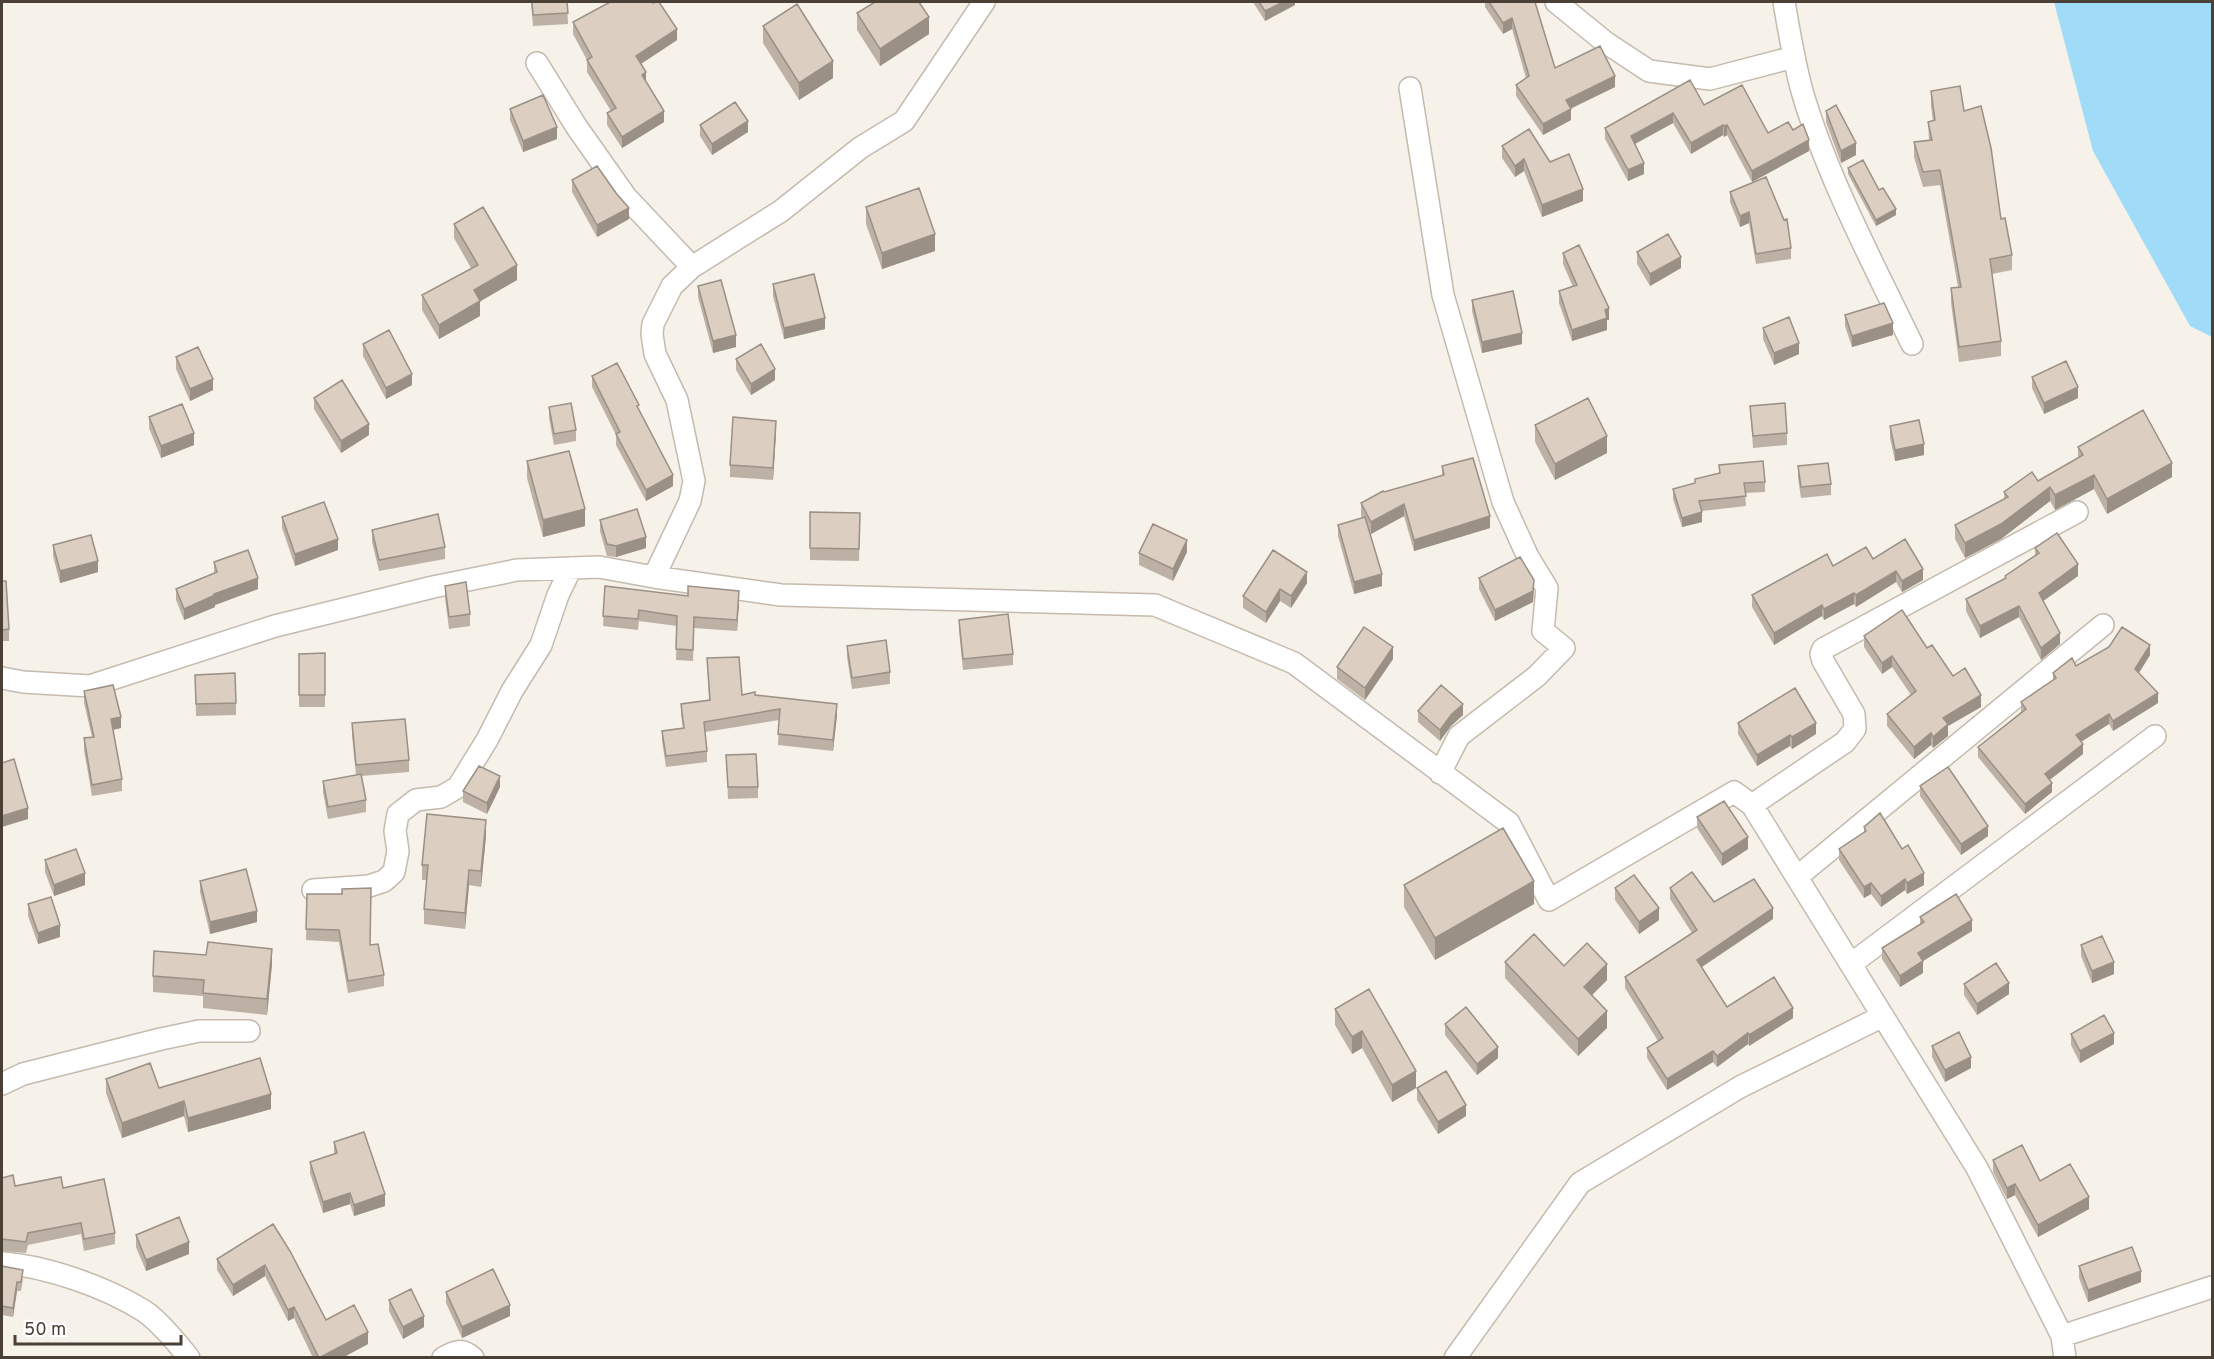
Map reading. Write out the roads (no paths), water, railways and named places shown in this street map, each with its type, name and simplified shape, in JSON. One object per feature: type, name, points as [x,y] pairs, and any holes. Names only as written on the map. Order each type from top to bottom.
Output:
[{"type":"street","points":[[654,577],[690,501],[694,481],[677,400],[656,354],[652,334],[653,324],[672,286],[692,267],[781,212],[860,148],[904,121],[984,2]]},
{"type":"street","points":[[1556,2],[1605,42],[1649,71],[1710,79],[1794,57]]},
{"type":"street","points":[[1784,2],[1803,93],[1833,175],[1912,344]]},
{"type":"street","points":[[537,63],[576,126],[626,196],[653,228],[692,267]]},
{"type":"street","points":[[1410,88],[1443,295],[1503,502],[1528,557],[1547,588],[1543,631],[1564,648],[1538,676],[1459,736],[1440,773]]},
{"type":"street","points":[[1752,805],[1845,742],[1856,729],[1854,714],[1823,661],[1821,654],[1823,649],[2077,512]]},
{"type":"street","points":[[2,678],[23,682],[90,686],[275,626],[410,592],[517,570],[599,567],[781,595],[1155,605],[1294,663],[1509,824],[1549,900],[1734,792],[1752,805],[1977,1168],[2062,1336],[2065,1358]]},
{"type":"street","points":[[313,890],[369,886],[384,880],[394,872],[398,851],[395,831],[399,814],[416,800],[441,797],[458,787],[487,740],[512,691],[541,645],[558,595],[571,568]]},
{"type":"street","points":[[1797,877],[2103,625]]},
{"type":"street","points":[[1851,964],[2155,736]]},
{"type":"street","points":[[1455,1358],[1581,1183],[1740,1087],[1883,1016]]},
{"type":"street","points":[[2,1084],[23,1074],[161,1039],[199,1031],[249,1031]]},
{"type":"street","points":[[2,1263],[23,1264],[56,1273],[110,1293],[146,1312],[189,1358]]},
{"type":"street","points":[[2062,1336],[2212,1287]]},
{"type":"street","points":[[443,1358],[457,1351],[466,1352],[473,1358]]},
{"type":"water","points":[[2054,2],[2212,2],[2212,337],[2190,326],[2093,151]]}]
